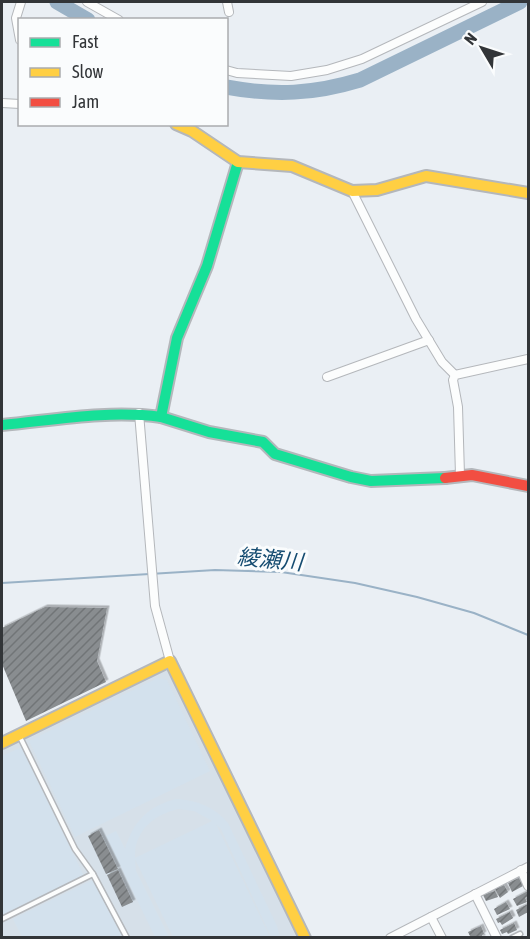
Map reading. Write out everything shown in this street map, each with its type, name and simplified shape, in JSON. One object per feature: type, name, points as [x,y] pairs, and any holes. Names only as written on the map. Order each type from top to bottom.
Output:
[{"type":"street","points":[[18,29],[16,18],[21,2]]},
{"type":"street","points":[[87,2],[115,18]]},
{"type":"street","points":[[227,2],[229,12]]},
{"type":"street","points":[[228,71],[291,76],[327,70],[372,54],[482,2]]},
{"type":"street","points":[[2,103],[18,104]]},
{"type":"street","points":[[181,126],[192,131],[238,162],[292,166],[352,192],[377,190],[426,176],[528,193]]},
{"type":"street","points":[[161,417],[177,338],[207,266],[238,162]]},
{"type":"street","points":[[352,192],[429,340],[442,362],[455,375]]},
{"type":"street","points":[[327,377],[429,340]]},
{"type":"street","points":[[455,375],[528,359]]},
{"type":"street","points":[[455,375],[453,380],[458,407],[460,475]]},
{"type":"street","points":[[139,413],[155,606],[170,662],[305,938]]},
{"type":"street","points":[[2,425],[139,413],[161,417],[209,432],[263,442],[275,454],[351,477],[371,480],[422,480],[472,475],[528,486]]},
{"type":"street","points":[[2,743],[170,662]]},
{"type":"street","points":[[390,938],[524,868],[528,886]]},
{"type":"street","points":[[475,894],[497,938]]},
{"type":"street","points":[[431,917],[442,938]]},
{"type":"lane","points":[[19,735],[75,849],[93,874],[127,938]]},
{"type":"lane","points":[[2,919],[93,874]]},
{"type":"lane","points":[[512,938],[520,934]]},
{"type":"shaded area","points":[[164,670],[171,672],[299,937],[2,938],[2,749]]},
{"type":"shaded area","points":[[158,678],[167,680],[210,771],[75,837],[29,741]]},
{"type":"shaded area","points":[[22,747],[84,876],[2,916],[2,756]]},
{"type":"shaded area","points":[[176,799],[198,803],[217,813],[228,823],[277,926],[280,937],[271,937],[221,829],[216,824],[270,937],[173,937],[135,859],[136,871],[169,937],[155,937],[106,836],[116,831],[125,849],[132,831],[143,816],[166,802]],"holes":[[[179,809],[194,811],[212,821],[135,858],[138,840],[147,825],[170,811]]]},
{"type":"shaded area","points":[[95,879],[123,937],[22,937],[13,919]]},
{"type":"building","points":[[45,607],[107,608],[97,661],[106,682],[26,721],[2,664],[2,628]]},
{"type":"building","points":[[99,830],[118,869],[106,874],[88,836]]},
{"type":"building","points":[[118,870],[133,902],[122,907],[107,875]]},
{"type":"building","points":[[519,878],[523,886],[512,892],[508,883]]},
{"type":"building","points":[[504,885],[508,892],[500,898],[495,889]]},
{"type":"building","points":[[495,891],[498,897],[486,901],[483,895]]},
{"type":"building","points":[[528,891],[528,896],[525,898],[527,902],[517,906],[513,899]]},
{"type":"building","points":[[506,902],[510,909],[497,915],[494,909]]},
{"type":"building","points":[[528,904],[528,912],[519,917],[516,910]]},
{"type":"building","points":[[510,912],[513,918],[502,925],[498,923],[496,919]]},
{"type":"building","points":[[514,923],[517,930],[502,934],[500,930]]},
{"type":"building","points":[[481,926],[483,938],[471,938],[468,932]]},
{"type":"waterway","points":[[57,2],[85,18]]},
{"type":"waterway","points":[[228,87],[261,92],[294,92],[343,85],[360,80],[520,2]]},
{"type":"waterway","name":"綾瀬川","points":[[2,583],[215,570],[281,572],[355,583],[417,597],[474,613],[528,635]]},
{"type":"traffic: fast","points":[[2,425],[101,415],[161,417],[177,338],[207,266],[238,162]]},
{"type":"traffic: fast","points":[[161,417],[209,432],[263,442],[275,454],[351,477],[371,481],[445,478]]},
{"type":"traffic: slow","points":[[181,126],[192,131],[238,162],[292,166],[352,191],[377,190],[426,176],[528,193]]},
{"type":"traffic: slow","points":[[2,743],[170,661],[305,938]]},
{"type":"traffic: jam","points":[[445,478],[472,475],[528,486]]}]
